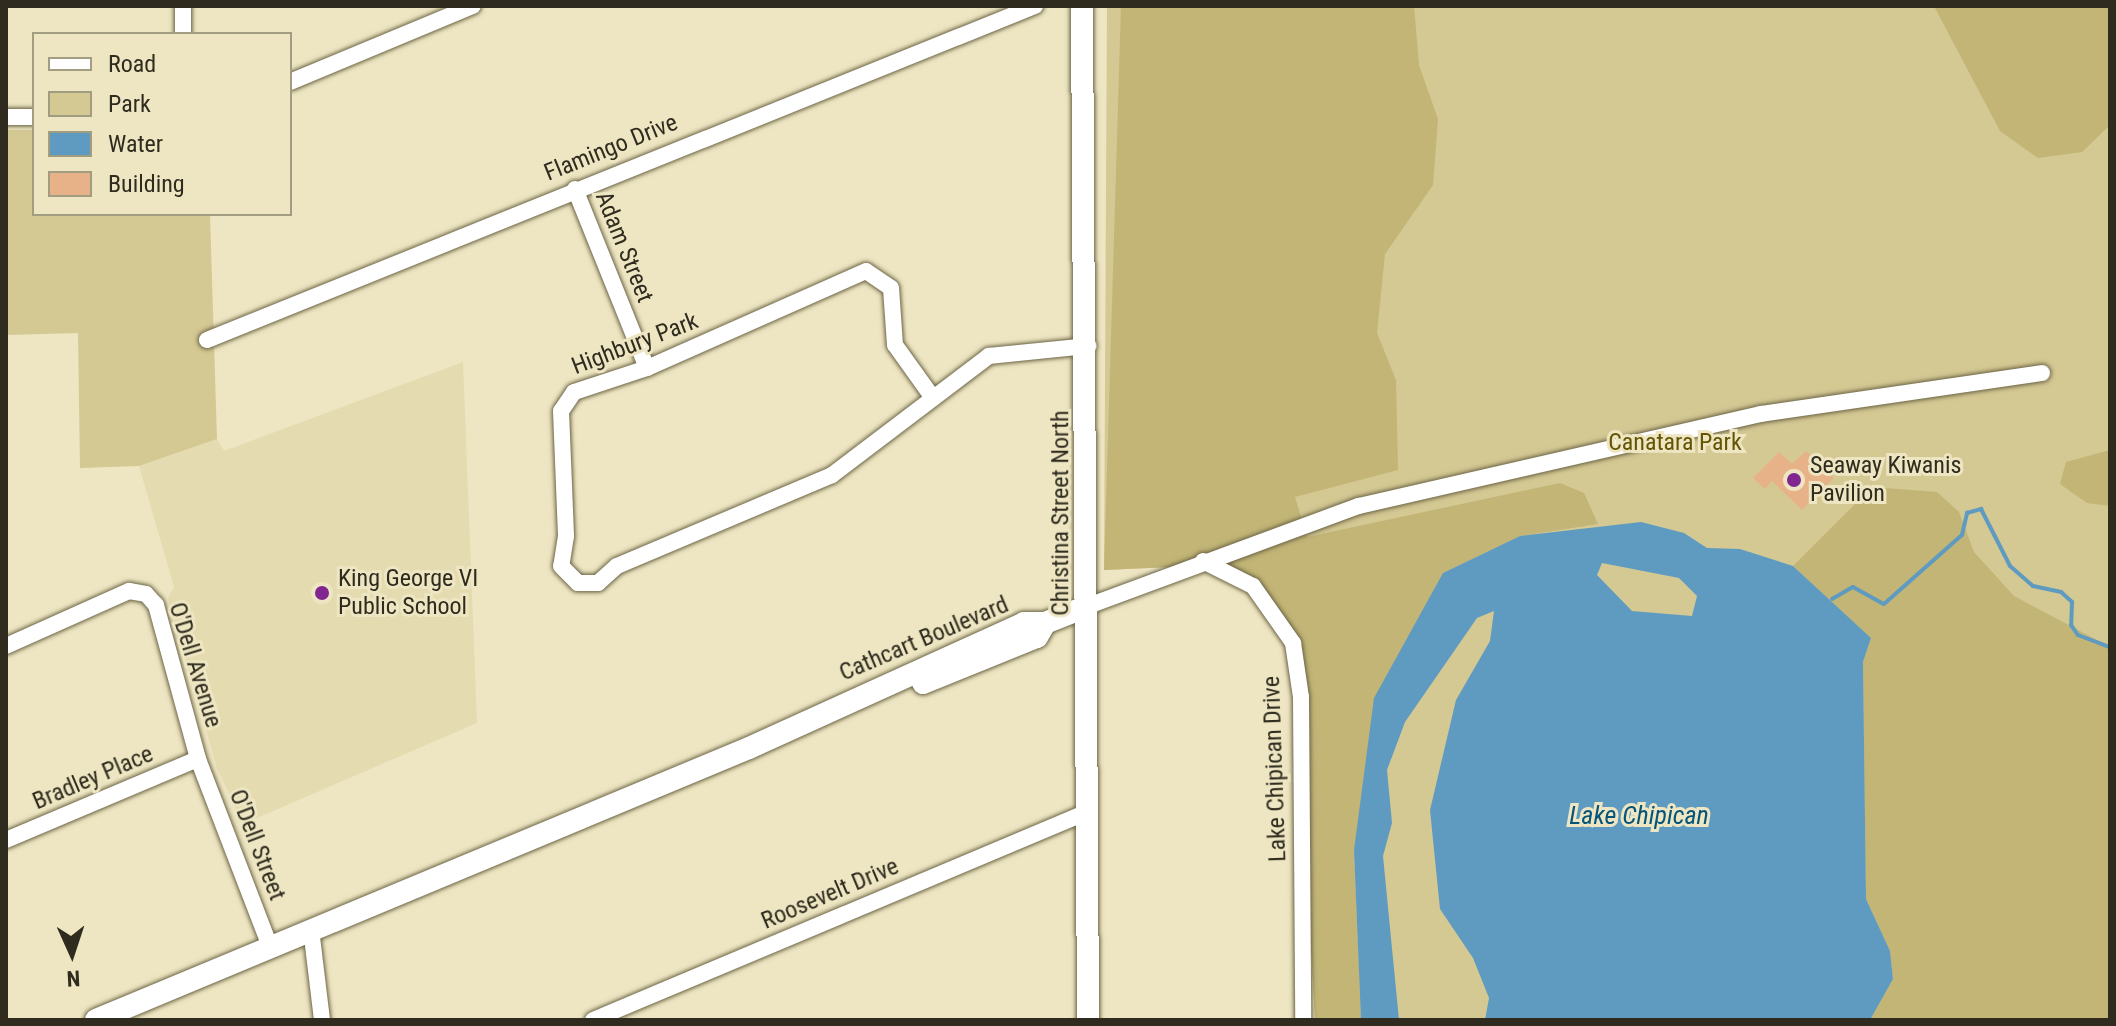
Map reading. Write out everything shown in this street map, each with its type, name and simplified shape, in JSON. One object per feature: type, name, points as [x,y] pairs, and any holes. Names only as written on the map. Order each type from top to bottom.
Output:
[{"type":"main road","name":"Christina Street North","points":[[1082,6],[1088,346],[1084,1018]]},
{"type":"main road","name":"Cathcart Boulevard","points":[[96,1020],[749,748],[1024,623],[1045,623],[1088,606]]},
{"type":"street","points":[[183,6],[183,32]]},
{"type":"street","points":[[292,81],[473,6]]},
{"type":"street","name":"Flamingo Drive","points":[[207,340],[1035,6]]},
{"type":"street","points":[[6,117],[32,117]]},
{"type":"street","name":"Adam Street","points":[[575,189],[647,368]]},
{"type":"street","name":"Highbury Park","points":[[933,398],[895,345],[891,288],[866,271],[647,368],[574,392],[562,405],[566,536],[560,562],[578,583],[598,583],[617,566],[832,475],[989,356],[1088,346]]},
{"type":"street","points":[[1088,606],[1203,561],[1359,506],[1722,421],[2042,373]]},
{"type":"street","name":"Lake Chipican Drive","points":[[1203,561],[1253,586],[1293,643],[1301,697],[1303,1020]]},
{"type":"street","name":"O'Dell Avenue","points":[[6,646],[115,596],[146,594],[156,605],[198,759]]},
{"type":"street","name":"Bradley Place","points":[[6,840],[198,759]]},
{"type":"street","name":"O'Dell Street","points":[[198,759],[270,947]]},
{"type":"street","name":"Roosevelt Drive","points":[[593,1020],[1085,813]]},
{"type":"street","points":[[311,929],[322,1020]]},
{"type":"shaded area","points":[[1121,6],[1414,6],[1419,65],[1438,119],[1433,185],[1385,254],[1377,333],[1396,380],[1398,470],[1295,497],[1307,537],[1560,483],[1584,493],[1598,524],[1520,536],[1443,573],[1354,850],[1361,1020],[1315,1020],[1298,698],[1289,643],[1249,587],[1193,566],[1104,570]]},
{"type":"shaded area","points":[[1934,6],[2110,6],[2110,125],[2082,152],[2038,158],[2000,131]]},
{"type":"shaded area","name":"King George VI Public School","points":[[463,362],[477,723],[243,824],[217,768],[168,598],[174,587],[139,466],[217,439],[224,451]]},
{"type":"shaded area","points":[[2110,450],[2110,506],[2087,503],[2060,484],[2066,462]]},
{"type":"shaded area","points":[[1885,488],[1937,492],[1959,512],[1974,552],[2014,596],[2110,647],[2110,1020],[1870,1020],[1893,979],[1890,951],[1866,899],[1863,662],[1871,638],[1793,566],[1862,497]]},
{"type":"green space","name":"Canatara Park","points":[[1107,6],[2110,6],[2110,1020],[1315,1020],[1298,698],[1289,643],[1249,587],[1193,566],[1104,570]]},
{"type":"green space","points":[[6,130],[32,130],[32,216],[210,216],[217,439],[139,466],[80,468],[78,333],[6,335]]},
{"type":"water","name":"Lake Chipican","points":[[1641,522],[1684,533],[1707,548],[1740,549],[1793,566],[1871,638],[1863,662],[1866,899],[1890,951],[1893,979],[1870,1020],[1485,1020],[1489,998],[1473,958],[1440,909],[1430,810],[1456,700],[1490,641],[1494,611],[1477,618],[1405,722],[1387,770],[1392,823],[1383,856],[1399,1020],[1361,1020],[1354,850],[1374,698],[1443,573],[1520,536]],"holes":[[[1602,563],[1679,578],[1697,596],[1692,616],[1632,611],[1597,575]]]},
{"type":"building","name":"Seaway Kiwanis Pavilion","points":[[1806,451],[1834,478],[1802,510],[1772,481],[1765,489],[1753,478],[1779,452],[1792,464]]},
{"type":"waterway","points":[[1832,599],[1853,587],[1884,604],[1962,535],[1967,513],[1981,509],[2010,566],[2033,586],[2061,592],[2072,602],[2071,625],[2078,635],[2110,647]]},
{"type":"place","name":"Seaway Kiwanis Pavilion","points":[[1794,480]]},
{"type":"place","name":"King George VI Public School","points":[[322,593]]}]
